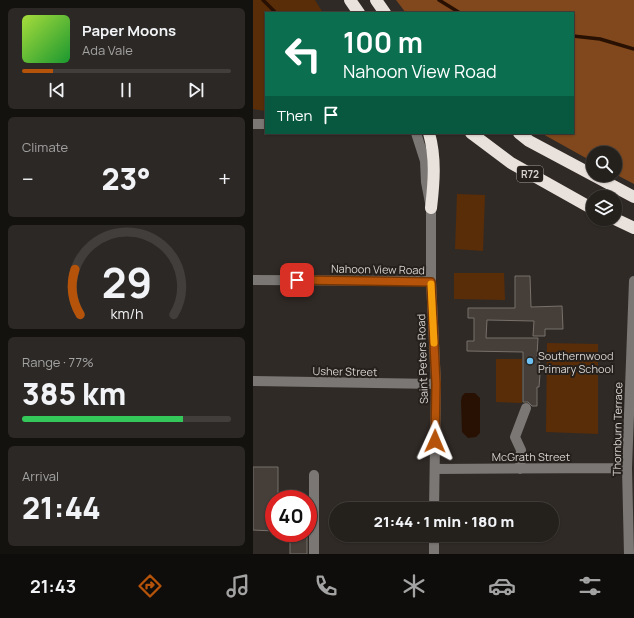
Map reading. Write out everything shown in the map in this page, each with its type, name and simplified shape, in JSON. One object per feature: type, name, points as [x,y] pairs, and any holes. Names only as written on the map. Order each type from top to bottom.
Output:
[{"type":"highway","points":[[350,0],[358,12]]},
{"type":"highway","points":[[376,0],[384,12]]},
{"type":"highway","points":[[429,134],[434,156],[434,181],[431,208]]},
{"type":"highway","name":"R72","points":[[472,134],[511,163],[586,205]]},
{"type":"highway","name":"R72","points":[[521,134],[555,155],[634,197]]},
{"type":"highway","points":[[555,155],[583,177],[631,204],[634,208]]},
{"type":"highway","points":[[622,222],[634,228]]},
{"type":"street","points":[[253,124],[265,124]]},
{"type":"street","name":"Saint Peters Road","points":[[416,134],[425,161],[426,182],[431,208],[431,282],[436,384],[434,502]]},
{"type":"street","name":"Nahoon View Road","points":[[253,280],[431,282]]},
{"type":"street","name":"Thornburn Terrace","points":[[629,554],[627,468],[634,281]]},
{"type":"street","name":"Usher Street","points":[[253,381],[436,384]]},
{"type":"street","points":[[520,468],[521,450],[515,437],[526,408]]},
{"type":"street","name":"McGrath Street","points":[[435,469],[627,468]]},
{"type":"street","points":[[314,474],[314,554]]},
{"type":"street","points":[[434,542],[434,554]]},
{"type":"shaded area","points":[[253,0],[315,0],[322,12],[265,12],[265,111],[253,109]]},
{"type":"shaded area","points":[[396,0],[634,0],[634,184],[622,178],[622,146],[586,146],[586,158],[543,134],[574,134],[574,12],[405,12]]},
{"type":"shaded area","points":[[457,194],[485,195],[483,251],[455,249]]},
{"type":"shaded area","points":[[454,273],[504,273],[505,300],[454,299]]},
{"type":"shaded area","points":[[547,343],[598,344],[598,434],[546,432]]},
{"type":"shaded area","points":[[496,359],[522,359],[522,403],[496,402]]},
{"type":"shaded area","points":[[465,393],[475,393],[480,398],[480,433],[476,437],[468,438],[462,432],[461,401],[462,396]]},
{"type":"building","points":[[515,276],[530,276],[531,307],[562,306],[563,329],[545,329],[545,336],[533,336],[534,321],[487,320],[486,338],[538,338],[537,356],[539,356],[540,374],[539,387],[537,387],[537,406],[532,406],[528,402],[523,402],[523,352],[467,351],[467,341],[474,341],[474,318],[468,318],[468,308],[515,308]]},
{"type":"building","points":[[253,467],[278,467],[278,490],[265,490],[265,531],[253,530]]},
{"type":"building","points":[[290,542],[307,542],[307,554],[290,554]]},
{"type":"waterway","points":[[263,0],[275,12]]},
{"type":"waterway","points":[[439,0],[458,12]]},
{"type":"waterway","points":[[574,36],[600,39],[634,49]]},
{"type":"slow traffic","points":[[431,284],[434,343]]},
{"type":"place","name":"Southernwood Primary School","points":[[530,361]]},
{"type":"route","points":[[297,280],[431,282],[436,384],[435,441]]}]
